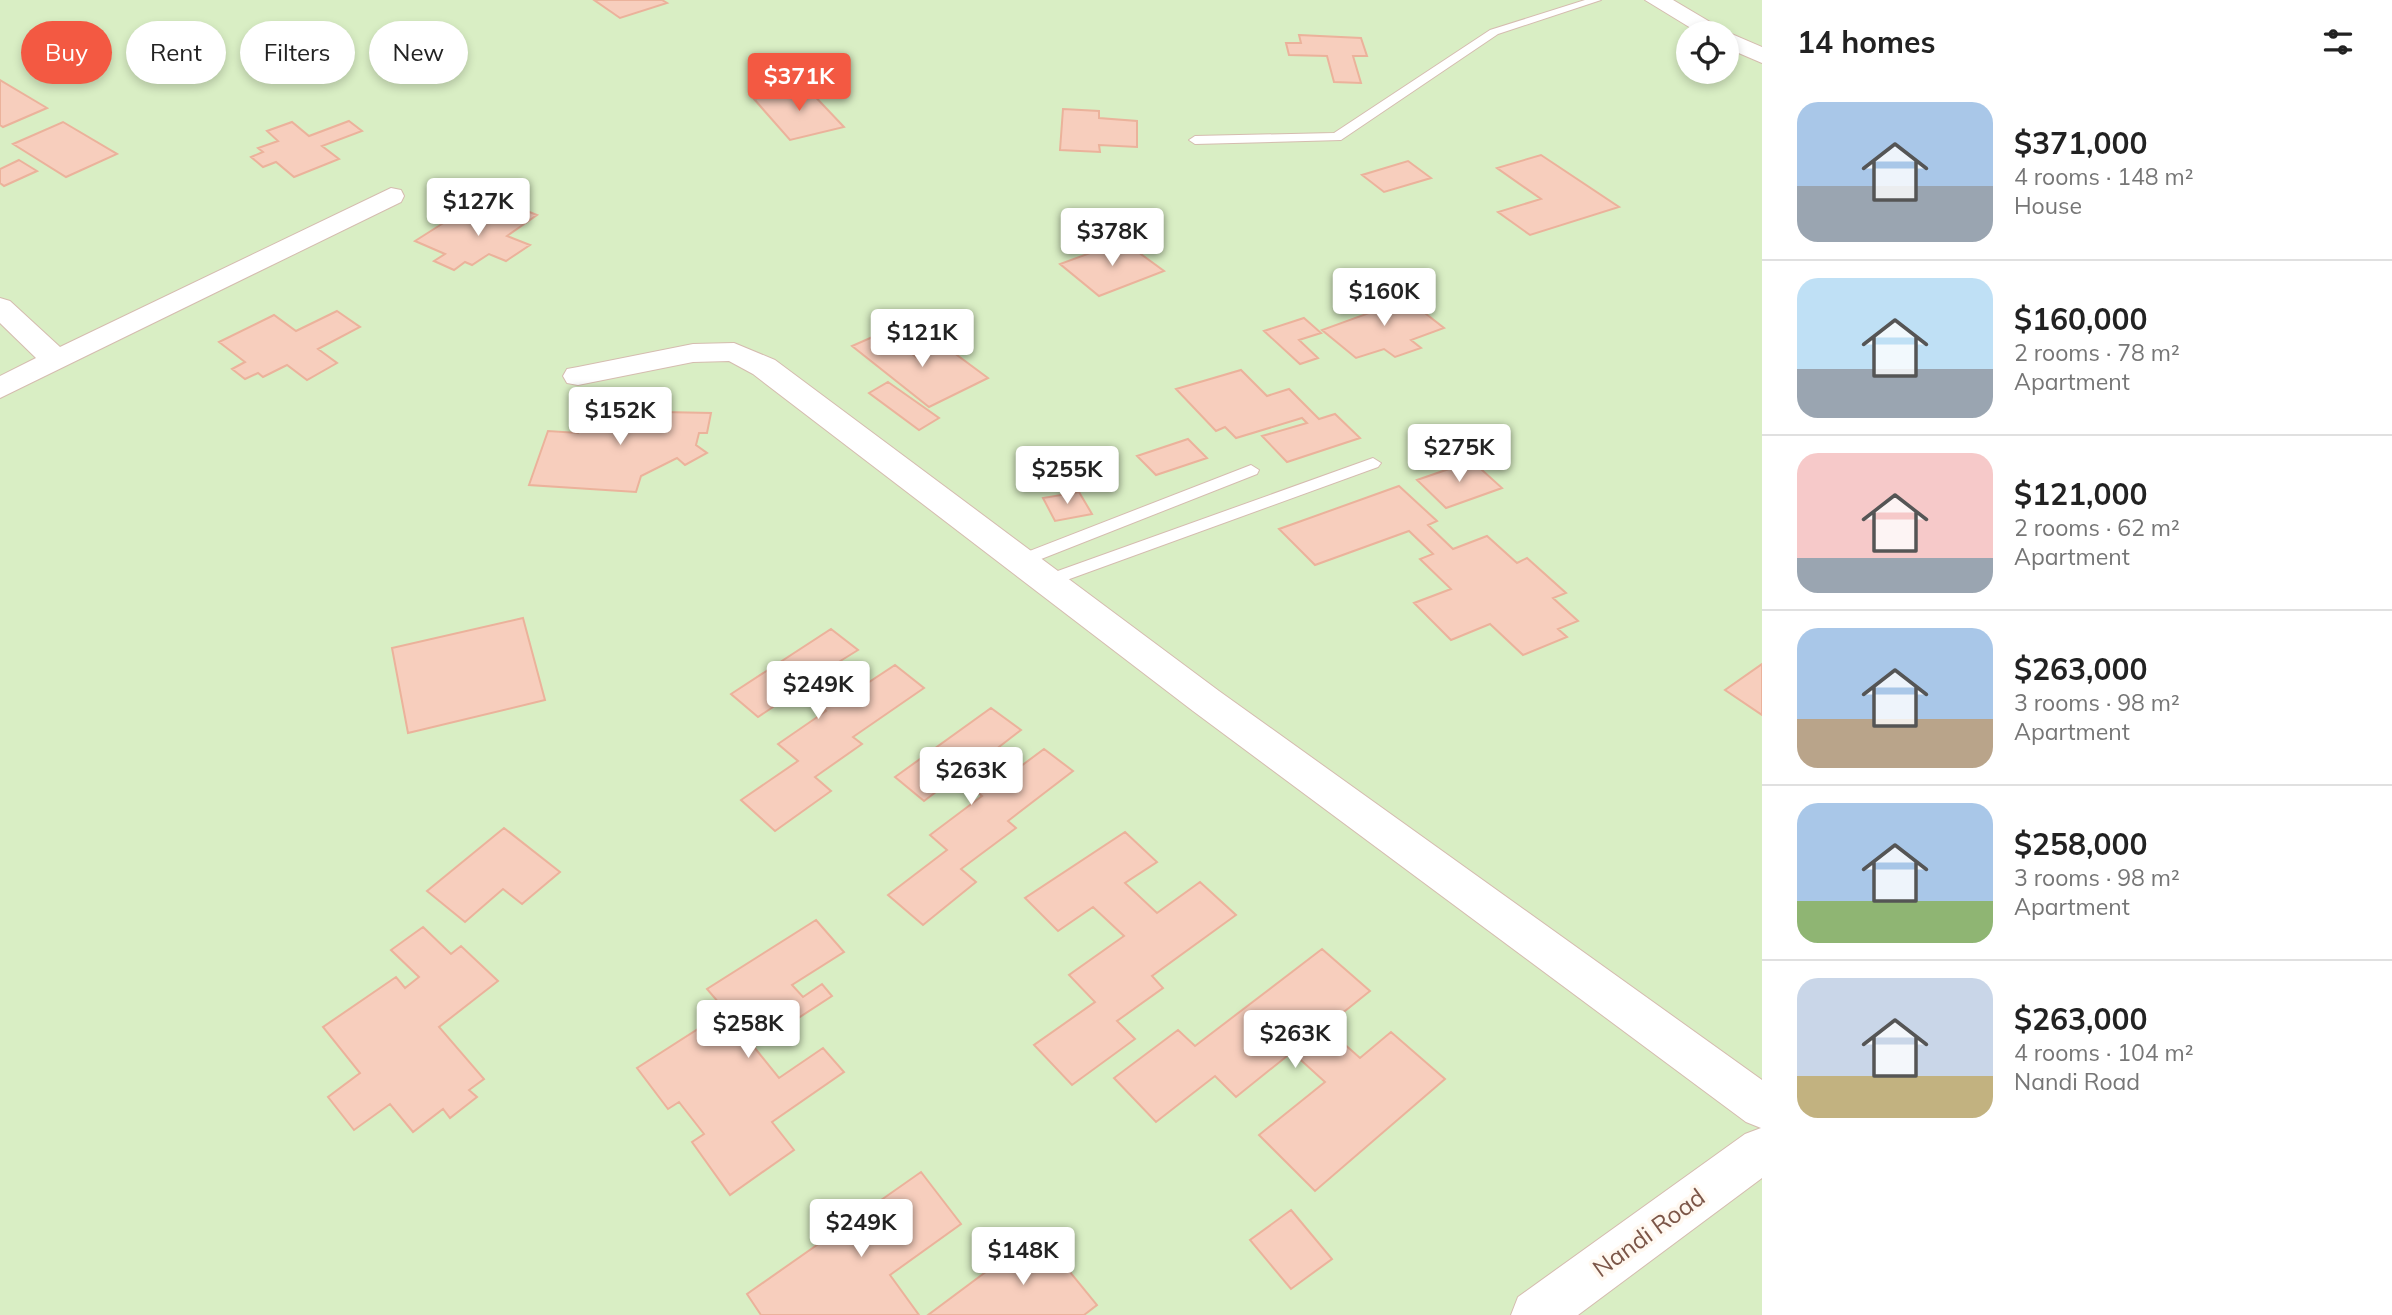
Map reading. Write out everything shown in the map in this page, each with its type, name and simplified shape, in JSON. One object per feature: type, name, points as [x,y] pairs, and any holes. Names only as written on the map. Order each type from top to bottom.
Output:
[{"type":"street","points":[[1656,0],[1694,21]]},
{"type":"street","points":[[1739,45],[1762,56]]},
{"type":"street","points":[[0,388],[391,196]]},
{"type":"street","points":[[0,307],[55,360]]},
{"type":"street","points":[[578,376],[693,352],[734,352],[764,367],[1033,571],[1762,1107]]},
{"type":"street","name":"Nandi Road","points":[[1535,1315],[1762,1150]]},
{"type":"lane","points":[[1195,140],[1337,137],[1494,32],[1596,0]]},
{"type":"lane","points":[[1033,571],[1373,463]]},
{"type":"lane","points":[[1033,571],[1251,470]]},
{"type":"green space","points":[[0,0],[1762,0],[1762,1315],[0,1315]]},
{"type":"building","points":[[594,0],[662,0],[667,3],[620,18]]},
{"type":"building","points":[[1299,35],[1361,38],[1367,56],[1353,56],[1361,83],[1334,82],[1327,56],[1289,55],[1286,43],[1301,43]]},
{"type":"building","points":[[780,66],[795,84],[778,87],[764,69]]},
{"type":"building","points":[[0,80],[47,108],[3,127],[0,125]]},
{"type":"building","points":[[806,87],[844,127],[790,140],[754,99]]},
{"type":"building","points":[[1063,109],[1099,111],[1099,118],[1137,121],[1137,147],[1099,145],[1100,152],[1060,150]]},
{"type":"building","points":[[349,121],[362,131],[322,146],[339,159],[294,177],[276,162],[263,167],[251,157],[263,152],[258,148],[278,141],[267,131],[292,122],[309,136]]},
{"type":"building","points":[[63,122],[117,154],[66,177],[13,144]]},
{"type":"building","points":[[1541,155],[1619,207],[1530,235],[1498,212],[1541,199],[1497,168]]},
{"type":"building","points":[[19,160],[37,171],[4,186],[0,183],[0,169]]},
{"type":"building","points":[[1408,161],[1431,178],[1384,192],[1362,175]]},
{"type":"building","points":[[512,205],[537,215],[507,236],[530,245],[506,261],[489,254],[472,265],[465,262],[454,270],[434,261],[445,254],[415,241],[456,215],[481,225]]},
{"type":"building","points":[[1123,241],[1164,271],[1099,296],[1060,264]]},
{"type":"building","points":[[1398,292],[1444,328],[1411,340],[1421,348],[1395,357],[1384,349],[1356,358],[1322,330],[1372,312],[1362,304]]},
{"type":"building","points":[[337,311],[360,327],[318,349],[337,363],[307,380],[287,365],[263,377],[258,373],[245,379],[232,369],[245,362],[219,342],[274,315],[296,331]]},
{"type":"building","points":[[1304,318],[1321,333],[1299,340],[1318,358],[1300,364],[1264,331]]},
{"type":"building","points":[[884,332],[916,357],[942,344],[988,378],[929,407],[852,346]]},
{"type":"building","points":[[1241,370],[1267,396],[1289,389],[1319,419],[1335,414],[1360,438],[1287,462],[1262,436],[1307,423],[1302,418],[1236,438],[1225,427],[1216,431],[1176,389]]},
{"type":"building","points":[[888,382],[939,418],[919,430],[869,393]]},
{"type":"building","points":[[642,397],[667,398],[663,412],[711,413],[707,433],[699,433],[696,445],[707,453],[685,465],[677,458],[641,476],[636,492],[529,485],[548,431],[578,433],[582,421],[611,403],[636,404]]},
{"type":"building","points":[[1188,439],[1207,458],[1156,475],[1137,456]]},
{"type":"building","points":[[1472,461],[1502,488],[1446,508],[1417,480]]},
{"type":"building","points":[[1399,486],[1437,521],[1428,525],[1453,549],[1487,536],[1517,563],[1527,558],[1566,593],[1553,598],[1578,621],[1558,629],[1567,637],[1523,655],[1490,624],[1451,640],[1414,603],[1451,589],[1420,559],[1433,554],[1409,531],[1315,565],[1279,529]]},
{"type":"building","points":[[1079,492],[1092,514],[1055,521],[1043,498]]},
{"type":"building","points":[[523,618],[545,700],[408,733],[392,648]]},
{"type":"building","points":[[831,629],[858,650],[829,668],[857,690],[895,665],[924,688],[853,737],[862,744],[815,777],[831,791],[775,831],[741,800],[798,761],[778,744],[826,711],[800,689],[758,717],[731,694]]},
{"type":"building","points":[[1762,664],[1762,715],[1725,690]]},
{"type":"building","points":[[991,708],[1021,730],[986,757],[1009,775],[1044,749],[1073,771],[1008,821],[1016,828],[961,869],[976,882],[923,925],[888,895],[947,850],[930,835],[982,796],[957,776],[924,801],[895,777]]},
{"type":"building","points":[[504,828],[560,872],[522,904],[503,889],[465,922],[427,891]]},
{"type":"building","points":[[1125,832],[1157,862],[1125,883],[1157,913],[1200,882],[1236,915],[1152,976],[1163,988],[1117,1021],[1135,1039],[1072,1085],[1034,1045],[1095,1002],[1069,975],[1124,936],[1093,907],[1058,931],[1025,898]]},
{"type":"building","points":[[816,920],[844,952],[792,985],[803,997],[822,984],[832,996],[754,1047],[779,1078],[823,1048],[844,1072],[772,1122],[794,1150],[730,1195],[692,1142],[704,1134],[679,1102],[668,1109],[637,1068],[726,1011],[707,989]]},
{"type":"building","points":[[423,927],[451,954],[461,946],[498,981],[439,1027],[484,1079],[469,1090],[477,1097],[450,1118],[443,1109],[413,1132],[390,1104],[354,1130],[328,1097],[360,1073],[323,1027],[396,977],[405,988],[419,977],[391,950]]},
{"type":"building","points":[[1322,949],[1370,991],[1325,1027],[1360,1058],[1391,1032],[1445,1079],[1315,1191],[1259,1135],[1325,1082],[1292,1052],[1236,1097],[1215,1076],[1156,1122],[1114,1078],[1178,1030],[1195,1046]]},
{"type":"building","points":[[921,1172],[961,1224],[890,1275],[919,1315],[761,1315],[747,1294]]},
{"type":"building","points":[[1291,1210],[1332,1259],[1291,1289],[1250,1240]]},
{"type":"building","points":[[1038,1233],[1097,1305],[1084,1315],[928,1315]]}]
